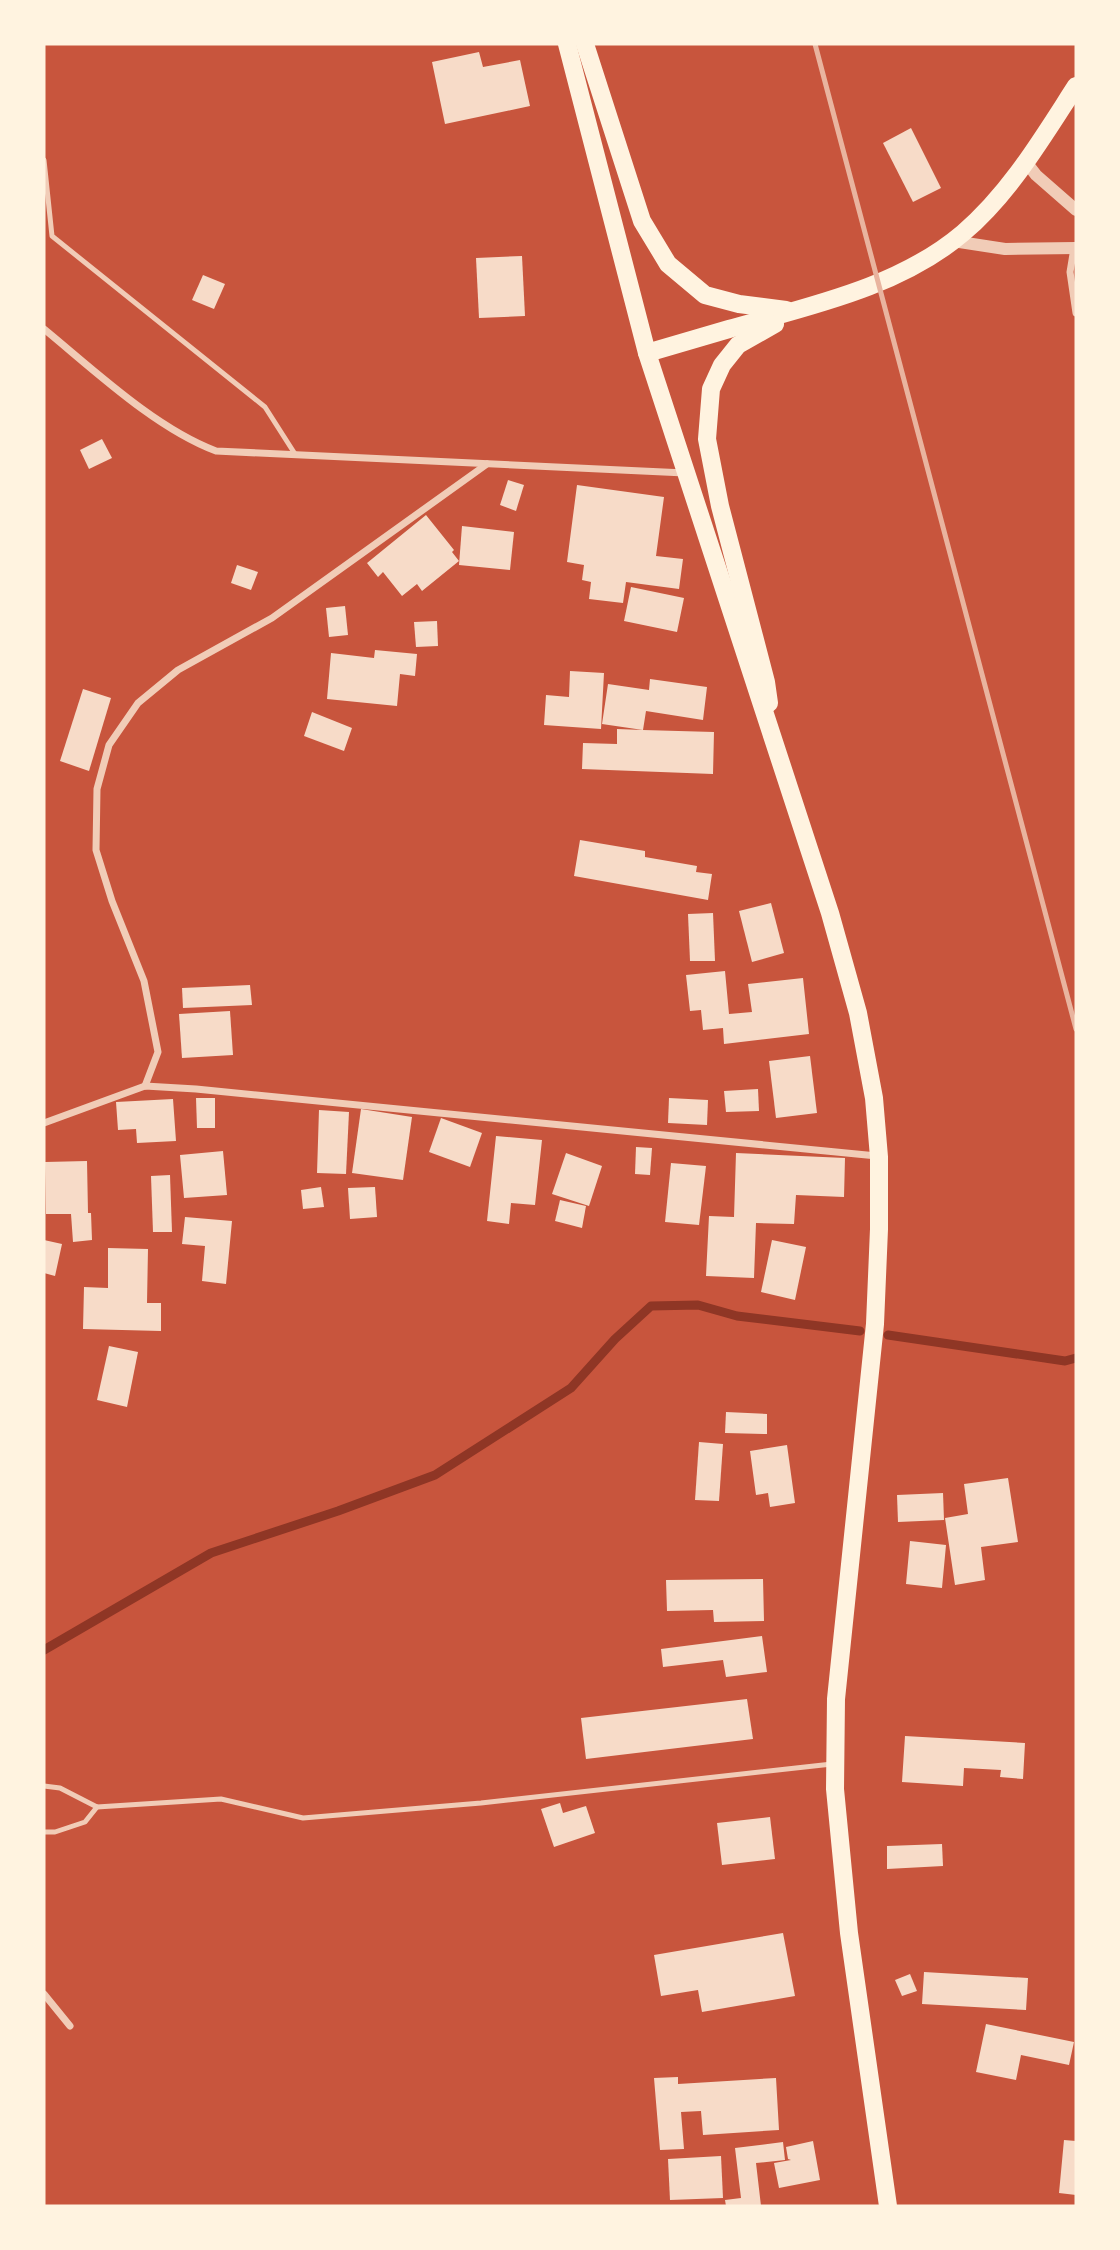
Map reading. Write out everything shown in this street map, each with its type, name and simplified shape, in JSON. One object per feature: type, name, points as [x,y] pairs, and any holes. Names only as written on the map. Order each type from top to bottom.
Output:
[{"type":"main road","points":[[567,44],[647,353],[776,755],[830,913],[858,1013],[874,1098],[879,1157],[875,1324],[836,1699],[835,1789],[849,1933],[888,2206]]},
{"type":"main road","points":[[586,44],[642,221],[668,264],[705,295],[739,304],[797,312]]},
{"type":"main road","points":[[647,353],[797,312],[920,263],[953,241],[983,214],[1026,162],[1076,86]]},
{"type":"main road","points":[[776,755],[766,682],[720,506],[707,439],[711,388],[722,365],[738,345],[797,312]]},
{"type":"street","points":[[1026,162],[1036,176],[1076,210]]},
{"type":"street","points":[[953,241],[1005,249],[1075,248],[1070,272],[1076,313]]},
{"type":"street","points":[[44,328],[125,396],[194,443],[216,451],[686,474]]},
{"type":"street","points":[[145,1086],[158,1052],[144,981],[112,901],[96,850],[96,789],[108,745],[138,704],[178,670],[272,618],[487,464]]},
{"type":"street","points":[[44,1123],[145,1086],[879,1157]]},
{"type":"street","points":[[44,1994],[69,2026]]},
{"type":"lane","points":[[44,160],[52,236],[265,407],[296,454]]},
{"type":"lane","points":[[44,1786],[60,1788],[97,1807],[220,1799],[303,1818],[481,1803],[835,1764]]},
{"type":"lane","points":[[44,1832],[55,1832],[85,1822],[97,1807]]},
{"type":"building","points":[[479,52],[483,67],[520,60],[530,106],[445,124],[432,62]]},
{"type":"building","points":[[911,128],[941,188],[913,202],[883,143]]},
{"type":"building","points":[[522,256],[525,316],[479,318],[476,258]]},
{"type":"building","points":[[203,275],[225,284],[214,309],[192,300]]},
{"type":"building","points":[[102,439],[112,458],[89,469],[80,450]]},
{"type":"building","points":[[508,480],[524,485],[516,511],[500,505]]},
{"type":"building","points":[[577,485],[664,497],[656,556],[683,559],[679,589],[626,582],[623,603],[589,599],[591,582],[582,580],[584,565],[567,562]]},
{"type":"building","points":[[426,515],[454,550],[452,552],[459,561],[422,591],[417,584],[402,596],[383,572],[378,577],[367,563]]},
{"type":"building","points":[[462,526],[514,532],[510,570],[459,565]]},
{"type":"building","points":[[237,565],[258,572],[251,590],[231,583]]},
{"type":"building","points":[[631,587],[684,598],[677,632],[624,621]]},
{"type":"building","points":[[345,606],[348,635],[329,637],[326,608]]},
{"type":"building","points":[[437,621],[438,646],[416,647],[414,622]]},
{"type":"building","points":[[375,650],[417,654],[415,676],[400,674],[397,706],[327,699],[331,653],[374,658]]},
{"type":"building","points":[[570,671],[604,673],[601,729],[544,725],[546,695],[569,697]]},
{"type":"building","points":[[650,679],[707,687],[703,720],[646,711],[643,730],[602,724],[608,684],[649,690]]},
{"type":"building","points":[[83,689],[111,698],[89,771],[60,761]]},
{"type":"building","points":[[312,712],[352,728],[344,751],[304,736]]},
{"type":"building","points":[[617,729],[714,732],[713,774],[582,769],[583,743],[617,744]]},
{"type":"building","points":[[580,840],[645,851],[645,857],[697,866],[696,872],[712,874],[708,900],[574,876]]},
{"type":"building","points":[[771,903],[784,953],[752,962],[739,911]]},
{"type":"building","points":[[713,913],[715,961],[690,961],[688,914]]},
{"type":"building","points":[[725,971],[729,1014],[752,1012],[748,984],[803,978],[809,1034],[724,1044],[723,1028],[703,1030],[701,1010],[690,1011],[686,975]]},
{"type":"building","points":[[250,985],[252,1005],[183,1008],[182,988]]},
{"type":"building","points":[[230,1011],[233,1055],[182,1058],[179,1014]]},
{"type":"building","points":[[810,1056],[817,1113],[776,1118],[769,1061]]},
{"type":"building","points":[[758,1089],[759,1111],[726,1112],[724,1091]]},
{"type":"building","points":[[196,1098],[215,1098],[215,1128],[197,1128]]},
{"type":"building","points":[[669,1098],[708,1100],[707,1125],[668,1123]]},
{"type":"building","points":[[173,1099],[176,1141],[137,1143],[136,1129],[118,1130],[116,1102]]},
{"type":"building","points":[[361,1109],[412,1117],[403,1180],[352,1173]]},
{"type":"building","points":[[319,1110],[349,1112],[346,1174],[317,1173]]},
{"type":"building","points":[[441,1118],[482,1133],[470,1167],[429,1152]]},
{"type":"building","points":[[496,1136],[542,1140],[535,1205],[511,1203],[509,1224],[487,1221]]},
{"type":"building","points":[[636,1147],[652,1148],[650,1175],[635,1174]]},
{"type":"building","points":[[223,1151],[227,1195],[184,1198],[180,1155]]},
{"type":"building","points":[[566,1153],[602,1166],[589,1206],[552,1194]]},
{"type":"building","points":[[736,1153],[845,1158],[844,1197],[796,1195],[794,1224],[756,1223],[754,1278],[706,1276],[709,1216],[734,1217]]},
{"type":"building","points":[[87,1161],[88,1213],[91,1213],[92,1240],[73,1242],[71,1214],[46,1214],[45,1162]]},
{"type":"building","points":[[671,1163],[706,1166],[699,1225],[665,1222]]},
{"type":"building","points":[[170,1175],[172,1232],[153,1232],[151,1176]]},
{"type":"building","points":[[321,1187],[324,1207],[303,1209],[301,1190]]},
{"type":"building","points":[[375,1187],[377,1217],[350,1219],[348,1188]]},
{"type":"building","points":[[560,1200],[586,1206],[582,1228],[555,1221]]},
{"type":"building","points":[[185,1217],[232,1221],[226,1284],[202,1281],[205,1246],[182,1244]]},
{"type":"building","points":[[44,1240],[62,1244],[55,1276],[44,1273]]},
{"type":"building","points":[[772,1240],[806,1247],[795,1300],[761,1292]]},
{"type":"building","points":[[108,1248],[148,1249],[147,1303],[161,1303],[161,1331],[83,1329],[84,1287],[108,1288]]},
{"type":"building","points":[[109,1346],[138,1352],[127,1407],[97,1400]]},
{"type":"building","points":[[726,1412],[767,1414],[767,1434],[725,1433]]},
{"type":"building","points":[[699,1442],[723,1444],[719,1501],[695,1500]]},
{"type":"building","points":[[787,1445],[795,1503],[770,1507],[768,1493],[756,1495],[750,1451]]},
{"type":"building","points":[[1008,1478],[1018,1542],[981,1547],[985,1580],[955,1585],[945,1518],[968,1514],[964,1484]]},
{"type":"building","points":[[943,1493],[944,1520],[898,1522],[897,1495]]},
{"type":"building","points":[[910,1541],[946,1545],[942,1588],[906,1584]]},
{"type":"building","points":[[763,1579],[764,1621],[714,1622],[713,1610],[667,1611],[666,1580]]},
{"type":"building","points":[[762,1636],[767,1672],[726,1677],[723,1660],[663,1667],[661,1649]]},
{"type":"building","points":[[747,1699],[753,1739],[586,1759],[581,1718]]},
{"type":"building","points":[[905,1736],[1025,1743],[1023,1779],[1000,1777],[1001,1770],[964,1768],[963,1786],[902,1782]]},
{"type":"building","points":[[560,1803],[563,1813],[586,1806],[595,1833],[554,1847],[541,1809]]},
{"type":"building","points":[[770,1817],[775,1859],[722,1865],[717,1823]]},
{"type":"building","points":[[942,1844],[943,1866],[887,1869],[887,1846]]},
{"type":"building","points":[[783,1933],[795,1996],[702,2012],[698,1990],[661,1996],[654,1955]]},
{"type":"building","points":[[924,1972],[1028,1978],[1026,2010],[922,2004]]},
{"type":"building","points":[[910,1974],[917,1991],[902,1996],[895,1980]]},
{"type":"building","points":[[986,2024],[1074,2042],[1069,2065],[1021,2055],[1016,2080],[976,2072]]},
{"type":"building","points":[[678,2077],[678,2084],[776,2078],[779,2130],[703,2135],[701,2111],[681,2112],[684,2149],[660,2150],[654,2078]]},
{"type":"building","points":[[1064,2140],[1076,2141],[1076,2195],[1059,2193]]},
{"type":"building","points":[[813,2141],[820,2180],[779,2188],[774,2163],[791,2160],[788,2159],[786,2147]]},
{"type":"building","points":[[783,2142],[785,2160],[756,2163],[761,2206],[726,2206],[725,2200],[741,2198],[735,2148]]},
{"type":"building","points":[[721,2156],[723,2198],[670,2200],[668,2159]]},
{"type":"waterway","points":[[44,1650],[211,1553],[435,1475],[571,1388],[615,1339],[651,1306],[698,1305],[737,1316],[860,1331]]},
{"type":"waterway","points":[[888,1335],[1065,1361],[1076,1358]]},
{"type":"railway","points":[[815,44],[1076,1029]]}]
